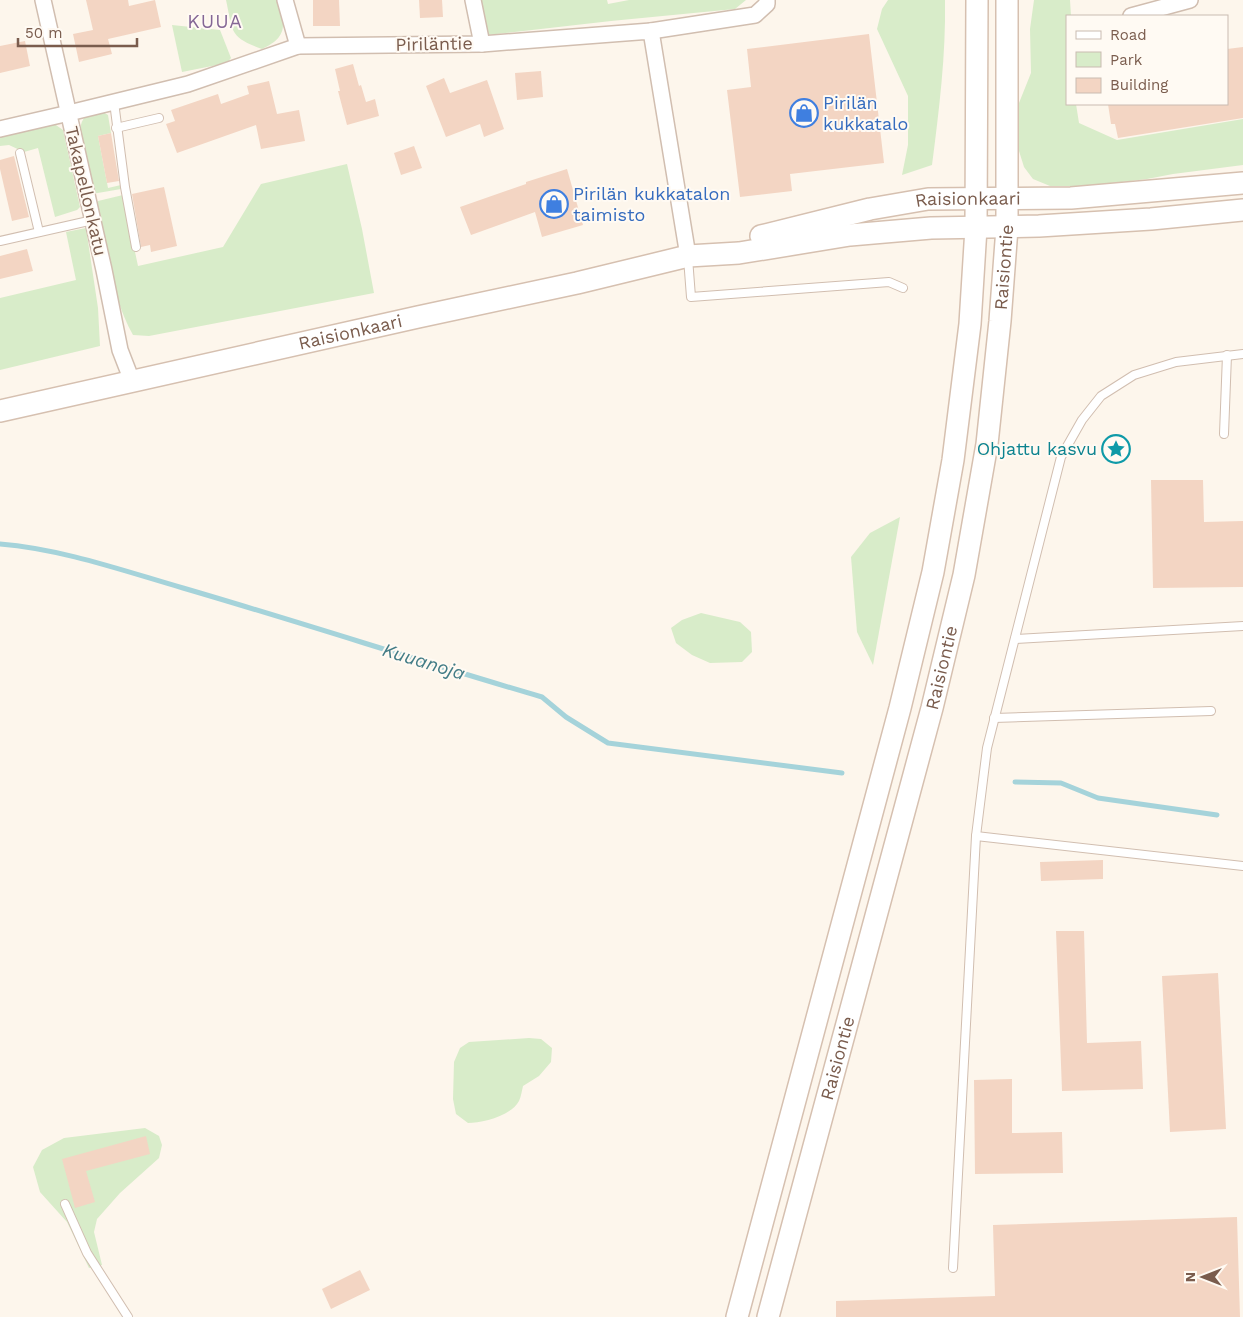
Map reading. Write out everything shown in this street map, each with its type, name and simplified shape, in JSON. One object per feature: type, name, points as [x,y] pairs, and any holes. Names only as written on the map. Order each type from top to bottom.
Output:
[{"type":"main road","name":"Raisiontie","points":[[737,1317],[900,708],[933,572],[955,441],[970,324],[976,228],[977,0]]},
{"type":"main road","name":"Raisiontie","points":[[768,1317],[929,718],[964,575],[987,444],[1000,321],[1007,228],[1007,0]]},
{"type":"main road","name":"Raisionkaari","points":[[0,411],[694,256],[739,241],[870,208],[928,199],[1071,198],[1243,183]]},
{"type":"main road","name":"Raisionkaari","points":[[694,256],[739,253],[850,235],[943,227],[1007,228],[1151,219],[1243,210]]},
{"type":"street","name":"Takapellonkatu","points":[[43,0],[120,350],[132,381]]},
{"type":"street","points":[[285,0],[298,46]]},
{"type":"street","points":[[473,0],[482,44]]},
{"type":"street","name":"Piriläntie","points":[[0,129],[188,84],[298,46],[482,44],[651,30],[755,16],[767,4],[767,0]]},
{"type":"street","points":[[1135,15],[1190,0]]},
{"type":"street","points":[[651,30],[694,256]]},
{"type":"lane","points":[[114,102],[116,128],[136,247]]},
{"type":"lane","points":[[116,128],[159,118]]},
{"type":"lane","points":[[20,153],[39,232]]},
{"type":"lane","points":[[0,242],[92,220]]},
{"type":"lane","points":[[694,256],[691,297],[888,282],[903,288]]},
{"type":"lane","points":[[952,1268],[976,836],[987,748],[1061,457],[1082,420],[1101,396],[1134,375],[1176,362],[1243,354]]},
{"type":"lane","points":[[1224,434],[1227,356]]},
{"type":"lane","points":[[1015,639],[1243,626]]},
{"type":"lane","points":[[994,718],[1210,711]]},
{"type":"lane","points":[[976,836],[1243,866]]},
{"type":"lane","points":[[65,1204],[87,1253],[128,1317]]},
{"type":"green space","points":[[226,0],[279,0],[283,17],[280,35],[262,49],[243,41],[234,32]]},
{"type":"green space","points":[[481,0],[607,0],[608,4],[629,0],[746,0],[735,9],[487,35]]},
{"type":"green space","points":[[888,0],[945,0],[943,62],[932,165],[902,175],[908,145],[908,96],[877,29],[882,9]]},
{"type":"green space","points":[[1034,0],[1070,0],[1071,15],[1066,15],[1066,105],[1076,105],[1079,123],[1117,140],[1243,119],[1243,165],[1088,186],[1050,186],[1033,179],[1024,167],[1019,151],[1019,103],[1031,73],[1030,29]]},
{"type":"green space","points":[[172,25],[220,30],[231,58],[227,63],[182,72]]},
{"type":"green space","points":[[101,111],[108,115],[111,133],[98,136],[108,188],[121,185],[121,189],[92,194],[84,165],[80,131],[86,116]]},
{"type":"green space","points":[[53,123],[63,130],[80,207],[77,210],[55,217],[38,148],[24,152],[9,145],[0,146],[0,134]]},
{"type":"green space","points":[[347,164],[374,293],[149,336],[133,335],[115,289],[96,205],[98,201],[123,195],[138,266],[223,247],[261,184]]},
{"type":"green space","points":[[86,228],[98,308],[100,346],[0,370],[0,298],[76,280],[66,232]]},
{"type":"green space","points":[[900,517],[873,665],[857,632],[851,557],[870,533]]},
{"type":"green space","points":[[701,613],[740,622],[751,632],[752,652],[742,662],[710,663],[692,655],[676,643],[671,628],[682,620]]},
{"type":"green space","points":[[541,1039],[552,1048],[551,1062],[539,1076],[523,1086],[520,1099],[515,1106],[510,1111],[496,1118],[474,1123],[468,1123],[456,1114],[453,1099],[454,1062],[460,1048],[469,1042]]},
{"type":"green space","points":[[145,1128],[159,1136],[162,1145],[159,1158],[120,1193],[97,1219],[94,1232],[102,1265],[89,1268],[67,1222],[40,1192],[33,1167],[42,1150],[64,1138]]},
{"type":"building","points":[[86,0],[128,0],[129,6],[155,0],[161,27],[108,39],[112,54],[79,62],[73,34],[93,30]]},
{"type":"building","points":[[313,0],[339,0],[340,26],[313,26]]},
{"type":"building","points":[[419,0],[442,0],[443,17],[420,18]]},
{"type":"building","name":"Pirilän kukkatalo","points":[[869,34],[884,163],[790,174],[792,191],[740,197],[727,90],[751,87],[747,49]]},
{"type":"building","points":[[25,41],[30,66],[0,73],[0,46]]},
{"type":"building","points":[[1243,47],[1243,118],[1118,138],[1115,124],[1111,124],[1108,105],[1228,105],[1228,49]]},
{"type":"building","points":[[353,64],[366,102],[375,99],[379,116],[347,125],[338,91],[340,91],[335,69]]},
{"type":"building","points":[[541,71],[543,97],[517,100],[515,73]]},
{"type":"building","points":[[444,78],[450,93],[487,80],[504,129],[484,137],[480,124],[446,137],[426,86]]},
{"type":"building","points":[[269,81],[277,114],[299,110],[305,141],[261,149],[256,125],[177,153],[166,124],[175,121],[171,110],[218,94],[221,104],[249,94],[247,86]]},
{"type":"building","points":[[111,133],[119,181],[107,183],[98,136]]},
{"type":"building","points":[[414,146],[422,168],[401,175],[394,153]]},
{"type":"building","points":[[14,156],[29,217],[12,221],[0,169],[0,160]]},
{"type":"building","points":[[567,169],[583,225],[542,237],[535,212],[471,235],[460,207]]},
{"type":"building","points":[[164,187],[177,246],[151,252],[150,245],[141,247],[132,194]]},
{"type":"building","points":[[27,249],[33,271],[0,279],[0,256]]},
{"type":"building","points":[[1151,480],[1203,480],[1204,522],[1243,521],[1243,587],[1153,588]]},
{"type":"building","points":[[1103,860],[1103,879],[1041,881],[1040,862]]},
{"type":"building","points":[[1056,931],[1084,931],[1087,1043],[1141,1041],[1143,1089],[1062,1091]]},
{"type":"building","points":[[1218,973],[1226,1129],[1170,1132],[1162,976]]},
{"type":"building","points":[[1012,1079],[1012,1133],[1062,1132],[1063,1173],[975,1174],[974,1080]]},
{"type":"building","points":[[146,1136],[150,1154],[86,1171],[95,1202],[75,1208],[62,1159]]},
{"type":"building","points":[[1237,1217],[1240,1317],[836,1317],[836,1301],[995,1296],[993,1225]]},
{"type":"building","points":[[360,1270],[370,1290],[331,1309],[322,1289]]},
{"type":"waterway","name":"Kuuanoja","points":[[0,544],[46,551],[116,568],[542,697],[566,717],[608,743],[842,773]]},
{"type":"waterway","points":[[1015,782],[1061,783],[1098,798],[1217,815]]},
{"type":"place","name":"Pirilän kukkatalo","points":[[804,113]]},
{"type":"place","name":"Pirilän kukkatalon taimisto","points":[[554,204]]},
{"type":"place","name":"Ohjattu kasvu","points":[[1116,449]]},
{"type":"district","name":"KUUA","points":[[215,21]]}]
